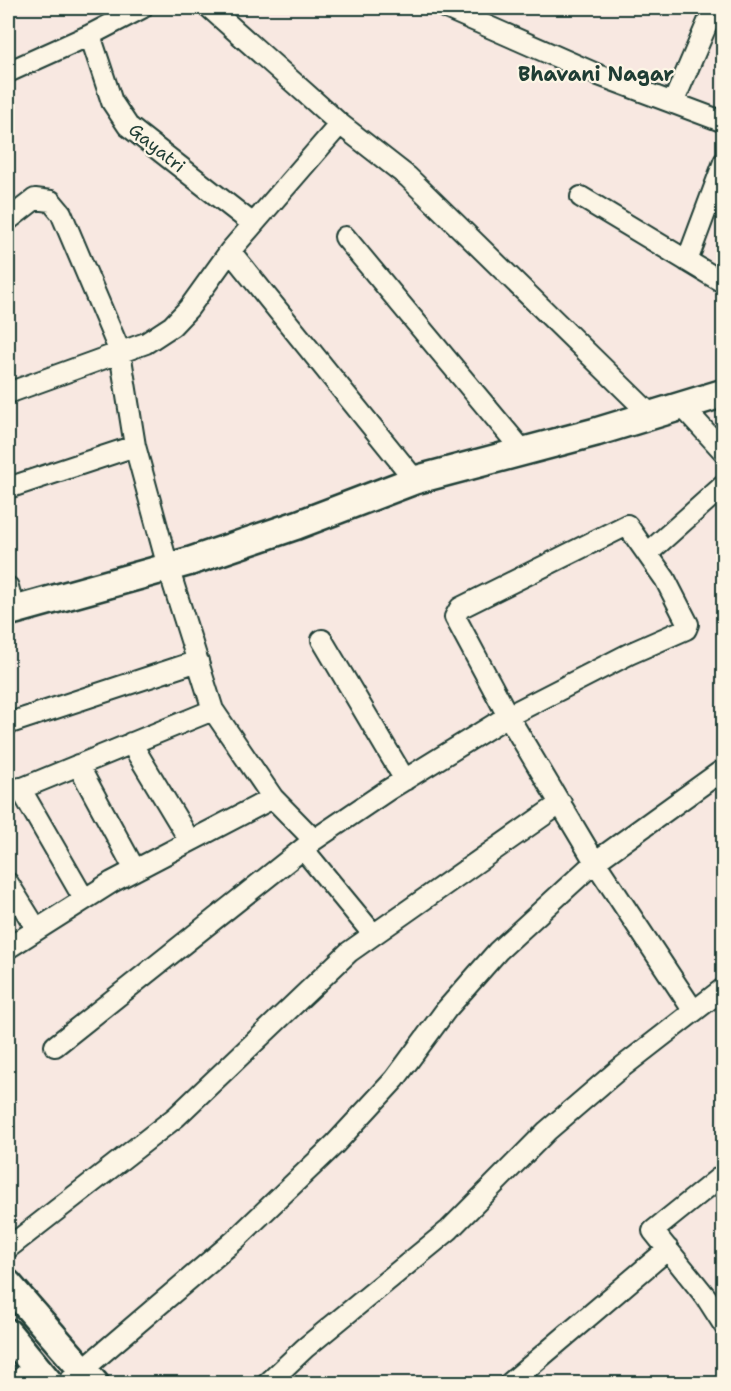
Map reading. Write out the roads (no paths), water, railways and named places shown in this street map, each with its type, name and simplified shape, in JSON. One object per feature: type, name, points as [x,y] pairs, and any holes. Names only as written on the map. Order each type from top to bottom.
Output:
[{"type":"street","points":[[8,72],[90,35],[142,8]]},
{"type":"street","points":[[210,8],[340,124],[408,177],[652,416]]},
{"type":"street","points":[[446,8],[596,74],[723,122]]},
{"type":"street","points":[[673,103],[714,8]]},
{"type":"street","name":"Gayatri","points":[[90,35],[112,102],[128,126],[253,224]]},
{"type":"street","points":[[8,393],[146,343],[172,326],[189,308],[230,251],[340,124]]},
{"type":"street","points":[[687,261],[723,162]]},
{"type":"street","points":[[581,197],[723,283]]},
{"type":"street","points":[[8,220],[34,200],[44,199],[56,205],[120,351],[135,446],[168,567],[213,710],[273,798],[373,934]]},
{"type":"street","points":[[345,237],[523,451]]},
{"type":"street","points":[[230,251],[415,480]]},
{"type":"street","points":[[10,603],[168,567],[297,525],[415,480],[652,416],[723,393]]},
{"type":"street","points":[[683,407],[723,452]]},
{"type":"street","points":[[8,488],[135,446]]},
{"type":"street","points":[[648,553],[723,485]]},
{"type":"street","points":[[55,1046],[309,845],[405,780],[508,716],[687,627],[665,579],[630,527],[624,526],[457,611],[457,622],[508,716],[595,862],[693,1010]]},
{"type":"street","points":[[322,640],[405,780]]},
{"type":"street","points":[[14,722],[198,661]]},
{"type":"street","points":[[84,899],[14,791],[213,710]]},
{"type":"street","points":[[131,744],[190,841]]},
{"type":"street","points":[[78,765],[135,870]]},
{"type":"street","points":[[8,1284],[81,1378],[235,1240],[334,1144],[394,1079],[472,979],[595,862],[723,769]]},
{"type":"street","points":[[8,948],[36,928],[135,870],[273,798]]},
{"type":"street","points":[[8,1248],[176,1117],[349,952],[561,803]]},
{"type":"street","points":[[8,883],[36,928]]},
{"type":"street","points":[[267,1383],[305,1348],[449,1230],[547,1131],[693,1010],[723,988]]},
{"type":"street","points":[[723,1174],[653,1231],[706,1297],[723,1325]]},
{"type":"street","points":[[509,1383],[668,1249]]},
{"type":"street","points":[[8,1333],[43,1375],[14,1383]]},
{"type":"district","name":"Bhavani Nagar","points":[[596,74]]}]
